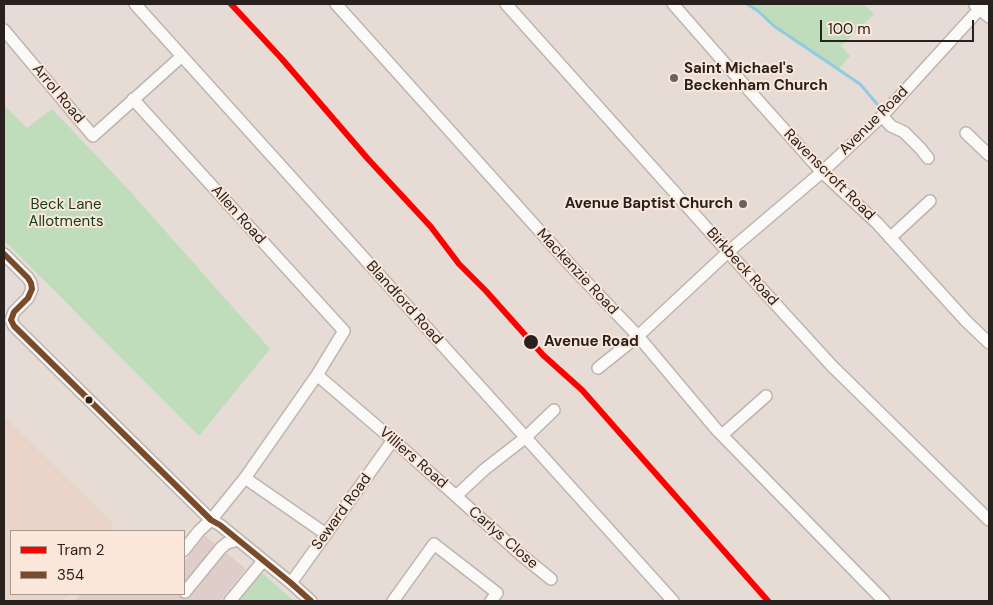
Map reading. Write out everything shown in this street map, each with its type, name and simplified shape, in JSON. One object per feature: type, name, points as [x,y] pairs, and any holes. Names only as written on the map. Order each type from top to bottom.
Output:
[{"type":"street","name":"Blandford Road","points":[[135,4],[673,601]]},
{"type":"street","name":"Mackenzie Road","points":[[336,4],[572,267],[638,336],[722,435],[884,601]]},
{"type":"street","name":"Birkbeck Road","points":[[506,4],[832,366],[989,520]]},
{"type":"street","name":"Ravenscroft Road","points":[[672,4],[822,172],[877,223],[966,321],[989,343]]},
{"type":"street","name":"Avenue Road","points":[[598,368],[638,336],[728,252],[822,172],[882,116],[979,5]]},
{"type":"street","points":[[979,5],[989,17]]},
{"type":"street","name":"Arrol Road","points":[[4,30],[93,136],[182,56]]},
{"type":"street","name":"Allen Road","points":[[133,99],[344,331],[317,375]]},
{"type":"street","points":[[882,116],[891,126],[904,132],[928,158]]},
{"type":"street","points":[[966,133],[989,155]]},
{"type":"street","points":[[890,238],[930,201]]},
{"type":"street","points":[[4,254],[28,278],[32,289],[28,298],[14,312],[11,320],[14,326],[211,520],[220,525],[291,582],[311,601]]},
{"type":"street","points":[[185,549],[245,478],[317,375]]},
{"type":"street","name":"Villiers Road","points":[[317,375],[456,496],[485,469],[525,438],[554,410]]},
{"type":"street","points":[[722,435],[766,396]]},
{"type":"street","name":"Seward Road","points":[[291,582],[393,440]]},
{"type":"street","points":[[245,478],[326,534]]},
{"type":"street","name":"Carlys Close","points":[[456,496],[520,554],[551,579]]},
{"type":"street","points":[[185,592],[221,548],[227,543],[238,540]]},
{"type":"street","points":[[393,601],[434,544],[497,593],[491,601]]},
{"type":"street","points":[[230,601],[263,561]]},
{"type":"shaded area","points":[[4,416],[114,525],[110,530],[10,530],[10,595],[68,595],[63,601],[4,601]]},
{"type":"shaded area","points":[[204,535],[246,569],[220,601],[75,601],[80,595],[185,595],[185,561]]},
{"type":"green space","points":[[747,4],[863,4],[874,14],[841,46],[850,56],[838,70],[774,26],[758,11]]},
{"type":"green space","name":"Beck Lane Allotments","points":[[4,105],[27,128],[52,109],[127,188],[270,349],[199,436],[4,240]]},
{"type":"green space","points":[[260,571],[294,601],[236,601]]},
{"type":"waterway","points":[[747,4],[758,11],[774,26],[860,84],[878,105]]},
{"type":"tram line","name":"2","points":[[231,4],[431,227],[459,264],[486,291],[543,355],[582,390],[768,601]]},
{"type":"transit line","name":"354","points":[[4,254],[28,278],[32,289],[28,298],[14,312],[11,320],[14,326],[211,520],[220,525],[311,601]]},
{"type":"place","name":"Saint Michael's Beckenham Church","points":[[674,78]]},
{"type":"place","name":"Avenue Baptist Church","points":[[743,204]]},
{"type":"place","name":"Avenue Road","points":[[531,342]]}]
